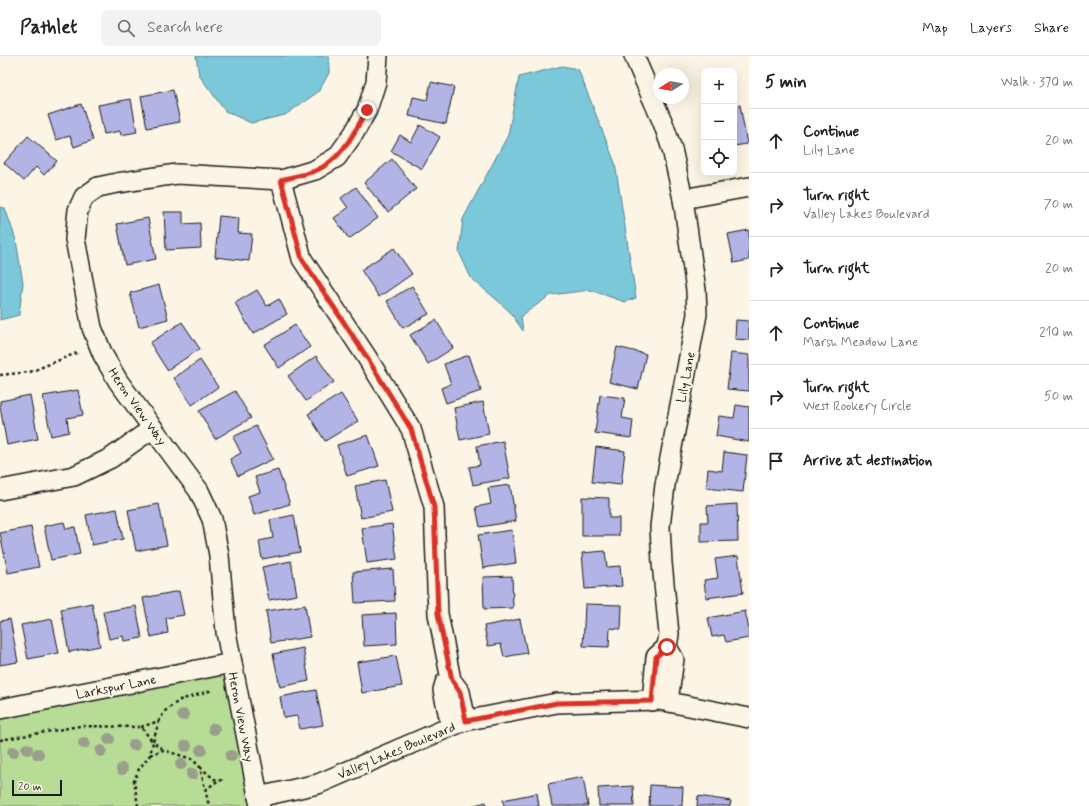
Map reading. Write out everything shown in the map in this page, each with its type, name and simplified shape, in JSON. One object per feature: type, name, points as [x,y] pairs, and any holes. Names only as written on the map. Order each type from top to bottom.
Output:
[{"type":"street","name":"Heron View Way","points":[[259,801],[226,632],[219,555],[212,519],[199,491],[118,381],[103,355],[92,328],[75,239],[78,210],[84,197],[98,187],[117,183],[177,174],[281,180],[315,170],[337,157],[354,133],[367,110],[376,82],[378,56]]},
{"type":"street","name":"Lily Lane","points":[[634,56],[663,123],[672,149],[683,199],[696,290],[697,314],[665,485],[660,526],[669,634],[667,647],[656,657],[660,701]]},
{"type":"street","points":[[281,180],[302,259],[366,356],[411,429],[434,507],[438,614],[452,680],[445,683],[443,690],[459,723]]},
{"type":"street","points":[[683,199],[749,187]]},
{"type":"street","points":[[0,490],[74,476],[111,458],[153,428]]},
{"type":"street","name":"Larkspur Lane","points":[[0,709],[232,663]]},
{"type":"street","name":"Valley Lakes Boulevard","points":[[259,801],[318,784],[459,723],[557,703],[660,701],[749,718]]},
{"type":"path","points":[[0,375],[30,372],[79,352]]},
{"type":"path","points":[[138,806],[134,781],[138,769],[150,755],[159,721],[165,711],[180,700],[213,690]]},
{"type":"path","points":[[0,740],[80,726],[141,727],[159,721]]},
{"type":"path","points":[[141,727],[153,742],[163,750],[192,759],[214,779],[225,781]]},
{"type":"path","points":[[150,755],[163,750]]},
{"type":"path","points":[[200,767],[209,806]]},
{"type":"path","points":[[205,790],[219,780]]},
{"type":"green space","points":[[226,674],[251,806],[0,806],[0,719]]},
{"type":"water","points":[[196,56],[326,56],[329,57],[329,73],[318,92],[285,115],[251,123],[225,111],[199,75]]},
{"type":"water","points":[[562,66],[578,69],[615,163],[636,298],[625,302],[590,290],[551,295],[521,316],[523,331],[510,312],[471,278],[459,252],[463,219],[508,135],[519,77]]},
{"type":"water","points":[[0,207],[5,208],[16,240],[23,283],[19,315],[0,320]]},
{"type":"building","points":[[431,82],[454,87],[446,124],[409,116],[413,97],[427,100]]},
{"type":"building","points":[[173,90],[180,122],[147,128],[141,96]]},
{"type":"building","points":[[131,99],[137,132],[121,135],[120,131],[104,134],[98,105]]},
{"type":"building","points":[[81,104],[93,140],[74,147],[70,136],[56,140],[48,115]]},
{"type":"building","points":[[740,105],[747,144],[737,146],[737,140],[737,106]]},
{"type":"building","points":[[420,125],[440,137],[422,169],[391,151],[400,135],[411,142]]},
{"type":"building","points":[[28,136],[57,161],[44,175],[36,167],[24,181],[4,163]]},
{"type":"building","points":[[392,159],[416,189],[388,212],[364,183]]},
{"type":"building","points":[[356,187],[378,218],[349,239],[334,218],[348,208],[341,198]]},
{"type":"building","points":[[164,212],[183,212],[183,224],[200,223],[201,248],[166,250]]},
{"type":"building","points":[[219,216],[239,218],[238,233],[252,234],[249,261],[215,257]]},
{"type":"building","points":[[148,218],[156,259],[125,265],[117,224]]},
{"type":"building","points":[[749,230],[749,260],[734,263],[728,234]]},
{"type":"building","points":[[394,248],[412,274],[379,297],[361,270]]},
{"type":"building","points":[[159,285],[168,319],[139,327],[130,293]]},
{"type":"building","points":[[412,286],[429,314],[403,328],[387,301]]},
{"type":"building","points":[[257,290],[267,306],[279,299],[287,314],[253,334],[235,303]]},
{"type":"building","points":[[436,320],[453,348],[428,364],[410,335]]},
{"type":"building","points":[[736,320],[749,321],[749,340],[735,339]]},
{"type":"building","points":[[182,322],[200,349],[167,370],[150,343]]},
{"type":"building","points":[[295,325],[310,347],[279,368],[264,345]]},
{"type":"building","points":[[617,347],[646,354],[638,389],[609,382]]},
{"type":"building","points":[[731,353],[749,355],[749,391],[727,389]]},
{"type":"building","points":[[469,355],[481,391],[446,403],[441,388],[451,384],[444,364]]},
{"type":"building","points":[[316,356],[334,382],[306,401],[288,376]]},
{"type":"building","points":[[200,360],[218,387],[192,405],[174,378]]},
{"type":"building","points":[[78,390],[83,415],[67,418],[69,432],[51,436],[43,396]]},
{"type":"building","points":[[235,391],[251,418],[215,439],[199,411]]},
{"type":"building","points":[[341,394],[358,421],[325,441],[308,414]]},
{"type":"building","points":[[30,395],[38,439],[7,445],[0,401]]},
{"type":"building","points":[[600,395],[625,398],[622,418],[633,420],[631,438],[595,433]]},
{"type":"building","points":[[483,402],[489,434],[460,440],[454,408]]},
{"type":"building","points":[[736,405],[749,407],[749,442],[716,436],[719,416],[734,418]]},
{"type":"building","points":[[256,426],[273,459],[238,476],[230,459],[241,453],[233,437]]},
{"type":"building","points":[[368,435],[379,466],[347,476],[337,445]]},
{"type":"building","points":[[503,441],[510,478],[473,485],[469,467],[480,465],[477,446]]},
{"type":"building","points":[[596,447],[625,451],[621,485],[592,482]]},
{"type":"building","points":[[724,452],[747,455],[743,492],[706,488],[708,469],[722,471]]},
{"type":"building","points":[[278,470],[290,504],[254,515],[248,496],[260,492],[255,477]]},
{"type":"building","points":[[385,480],[392,512],[361,518],[355,486]]},
{"type":"building","points":[[510,485],[516,521],[480,527],[476,507],[491,504],[488,488]]},
{"type":"building","points":[[582,497],[609,498],[609,518],[619,518],[619,536],[582,536]]},
{"type":"building","points":[[159,504],[167,545],[136,551],[128,510]]},
{"type":"building","points":[[737,504],[738,541],[701,542],[701,522],[708,522],[707,506]]},
{"type":"building","points":[[117,509],[123,539],[92,545],[86,515]]},
{"type":"building","points":[[294,515],[300,552],[262,559],[259,541],[273,538],[270,520]]},
{"type":"building","points":[[64,522],[66,529],[75,527],[80,554],[51,560],[44,526]]},
{"type":"building","points":[[392,524],[397,559],[367,563],[362,528]]},
{"type":"building","points":[[31,527],[39,567],[8,573],[0,533]]},
{"type":"building","points":[[512,530],[516,563],[483,568],[478,535]]},
{"type":"building","points":[[605,551],[607,567],[620,566],[622,586],[585,589],[582,553]]},
{"type":"building","points":[[738,556],[743,593],[706,598],[704,580],[718,578],[715,559]]},
{"type":"building","points":[[291,561],[297,595],[269,600],[262,567]]},
{"type":"building","points":[[393,569],[395,601],[355,603],[353,572]]},
{"type":"building","points":[[512,576],[513,608],[484,609],[483,577]]},
{"type":"building","points":[[179,591],[184,615],[166,618],[168,633],[151,637],[143,598]]},
{"type":"building","points":[[92,603],[100,646],[69,652],[61,609]]},
{"type":"building","points":[[585,604],[622,605],[621,629],[610,628],[609,647],[583,646]]},
{"type":"building","points":[[305,605],[310,637],[271,643],[266,611]]},
{"type":"building","points":[[136,606],[142,638],[124,641],[123,636],[109,639],[103,612]]},
{"type":"building","points":[[745,611],[749,629],[749,638],[726,642],[724,635],[712,637],[708,618]]},
{"type":"building","points":[[396,613],[397,644],[364,646],[362,615]]},
{"type":"building","points":[[10,619],[18,662],[0,665],[0,621]]},
{"type":"building","points":[[52,619],[59,653],[28,659],[21,625]]},
{"type":"building","points":[[520,619],[527,653],[504,657],[501,644],[488,646],[484,626]]},
{"type":"building","points":[[303,648],[309,681],[280,687],[273,654]]},
{"type":"building","points":[[396,656],[402,686],[362,693],[357,662]]},
{"type":"building","points":[[316,690],[323,725],[300,729],[297,716],[284,718],[280,697]]},
{"type":"building","points":[[583,777],[588,806],[552,806],[548,784]]},
{"type":"building","points":[[650,785],[683,787],[682,806],[649,806]]},
{"type":"building","points":[[633,786],[634,806],[599,806],[598,788]]},
{"type":"building","points":[[537,793],[539,806],[504,806],[503,800]]},
{"type":"building","points":[[698,796],[731,801],[730,806],[697,806]]},
{"type":"building","points":[[486,802],[487,806],[471,806]]},
{"type":"route","points":[[367,110],[354,133],[337,157],[315,170],[281,180],[302,259],[366,356],[411,429],[434,507],[438,614],[452,680],[460,692],[466,721],[557,703],[652,701],[656,657],[667,647]]}]
